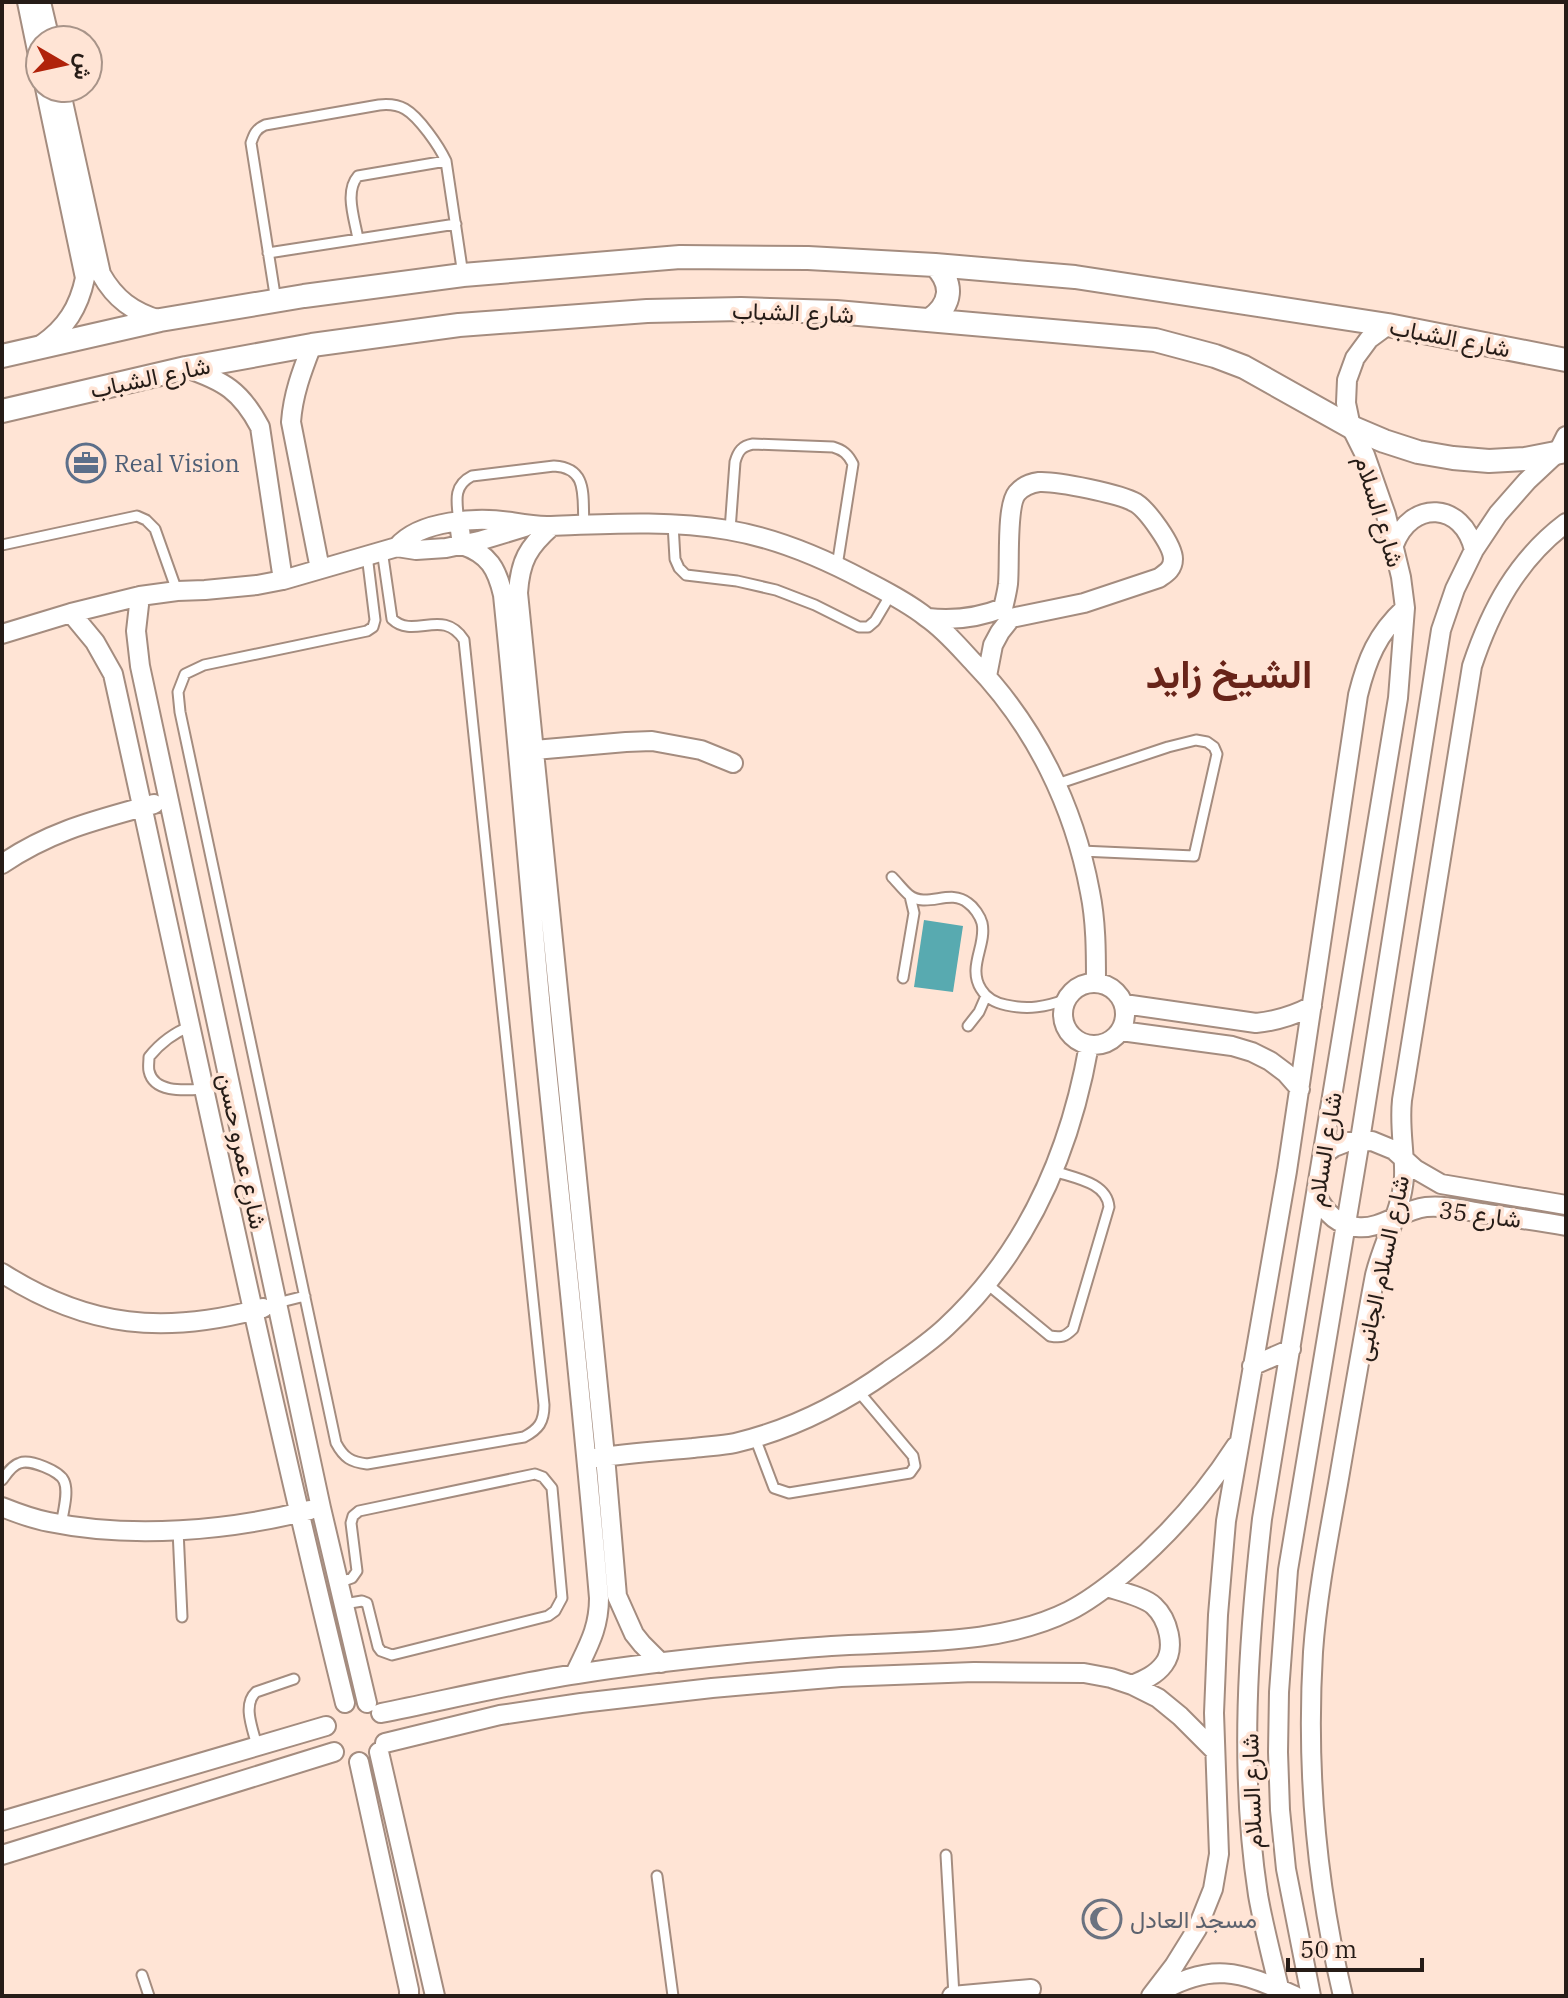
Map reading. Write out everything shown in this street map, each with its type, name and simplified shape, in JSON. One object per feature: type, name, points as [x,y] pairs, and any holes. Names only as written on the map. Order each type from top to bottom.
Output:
[{"type":"street","points":[[27,2],[32,24]]},
{"type":"street","points":[[41,2],[46,24]]},
{"type":"street","points":[[37,348],[52,338],[69,318],[81,295],[85,278],[48,104]]},
{"type":"street","points":[[64,104],[101,274],[109,288],[131,309],[160,320]]},
{"type":"street","name":"شارع الشباب","points":[[2,356],[160,320],[276,301],[463,275],[680,257],[808,258],[1075,277],[1388,325],[1566,360]]},
{"type":"street","points":[[930,320],[940,313],[948,293],[947,282],[935,265]]},
{"type":"street","name":"شارع الشباب","points":[[2,411],[186,368],[312,345],[459,325],[647,311],[741,309],[930,320],[1155,340],[1244,367],[1351,427],[1407,448],[1453,458],[1489,461],[1513,460],[1563,447]]},
{"type":"street","name":"شارع السلام","points":[[1285,1994],[1259,1897],[1249,1803],[1249,1681],[1255,1578],[1262,1519],[1391,752],[1402,658],[1405,608],[1394,545],[1376,485],[1351,427],[1346,403],[1347,380],[1355,358],[1369,339],[1388,325]]},
{"type":"street","points":[[312,345],[292,401],[291,422],[320,569]]},
{"type":"street","points":[[186,368],[209,376],[231,389],[248,405],[260,427],[283,580]]},
{"type":"street","name":"شارع السلام","points":[[1311,1996],[1286,1869],[1280,1810],[1279,1692],[1288,1570],[1441,630],[1455,589],[1474,550],[1498,514],[1563,447]]},
{"type":"street","points":[[928,618],[959,620],[1007,613],[1084,603],[1159,578],[1170,570],[1173,558],[1146,510],[1120,496],[1039,482],[1026,485],[1016,494],[1011,506],[1007,613],[993,645],[987,676]]},
{"type":"street","points":[[1394,545],[1399,532],[1409,521],[1422,514],[1436,512],[1450,515],[1462,524],[1471,536],[1474,550]]},
{"type":"street","points":[[459,522],[462,545]]},
{"type":"street","points":[[2,634],[140,596],[283,580],[382,551],[423,529],[459,522],[510,522],[527,526],[629,522],[673,524],[730,530],[767,538],[837,566],[891,594],[928,618],[987,676],[1012,706],[1037,744],[1057,784],[1081,851],[1091,894],[1096,938],[1096,982]]},
{"type":"street","name":"شارع السلام الجانبى","points":[[1343,1996],[1331,1944],[1314,1823],[1310,1722],[1313,1650],[1323,1566],[1375,1275],[1404,1178],[1400,1119],[1402,1100],[1472,666],[1484,629],[1504,593],[1528,559],[1566,523]]},
{"type":"street","points":[[382,551],[462,545],[527,526]]},
{"type":"street","points":[[552,526],[536,540],[525,556],[519,574],[518,593],[526,751],[553,1040],[565,1254],[596,1458]]},
{"type":"street","points":[[462,545],[478,550],[499,578],[526,751]]},
{"type":"street","name":"شارع عمرو حسن","points":[[140,596],[137,648],[168,800],[338,1583],[374,1708]]},
{"type":"street","points":[[1152,1996],[1197,1929],[1213,1889],[1219,1854],[1214,1713],[1226,1521],[1300,1089],[1358,695],[1374,647],[1388,624],[1405,608]]},
{"type":"street","name":"شارع عمرو حسن","points":[[71,613],[95,642],[113,674],[298,1513],[345,1703]]},
{"type":"street","points":[[1432,687],[1466,693]]},
{"type":"street","points":[[526,751],[652,741],[701,750],[733,763]]},
{"type":"street","points":[[2,864],[54,834],[168,800]]},
{"type":"street","points":[[1096,982],[1108,985],[1118,993],[1126,1018],[1113,1040],[1102,1045],[1089,1045],[1069,1033],[1063,1011],[1074,990],[1096,982]]},
{"type":"street","points":[[1124,1004],[1256,1023],[1276,1021],[1312,1006]]},
{"type":"street","points":[[1232,1046],[1237,1021]]},
{"type":"street","points":[[1121,1031],[1232,1046],[1252,1052],[1286,1073],[1300,1089]]},
{"type":"street","points":[[553,1040],[584,1251],[608,1597],[575,1674]]},
{"type":"street","points":[[596,1458],[732,1444],[755,1438],[805,1419],[859,1392],[921,1349],[955,1318],[986,1283],[1039,1203],[1074,1116],[1089,1045]]},
{"type":"street","points":[[198,1057],[222,1051]]},
{"type":"street","points":[[1323,1155],[1334,1147],[1360,1140]]},
{"type":"street","name":"شارع 35","points":[[1360,1140],[1384,1145],[1427,1178],[1441,1184],[1566,1205]]},
{"type":"street","points":[[1316,1194],[1327,1213],[1346,1225]]},
{"type":"street","name":"شارع 35","points":[[1346,1225],[1371,1227],[1394,1216],[1439,1207],[1566,1226]]},
{"type":"street","points":[[565,1254],[584,1251]]},
{"type":"street","points":[[2,1273],[68,1308],[124,1322],[189,1323],[276,1304]]},
{"type":"street","points":[[1252,1366],[1291,1349]]},
{"type":"street","points":[[374,1708],[575,1674],[742,1654],[939,1641],[993,1634],[1048,1620],[1081,1605],[1107,1587],[1169,1533],[1203,1494],[1239,1440]]},
{"type":"street","points":[[2,1507],[61,1525],[139,1531],[235,1525],[321,1508]]},
{"type":"street","points":[[1107,1587],[1153,1603],[1165,1621],[1170,1642],[1166,1663],[1148,1679],[1132,1685]]},
{"type":"street","points":[[608,1597],[634,1634],[661,1663]]},
{"type":"street","points":[[435,1996],[382,1747],[387,1733],[385,1722],[374,1708],[356,1700],[345,1703],[330,1716],[326,1735],[334,1752],[341,1758],[359,1762],[382,1747],[500,1715],[581,1703],[841,1677],[974,1672],[1084,1673],[1132,1685],[1158,1698],[1180,1716],[1215,1754],[1248,1756]]},
{"type":"street","points":[[2,1821],[326,1726]]},
{"type":"street","points":[[2,1855],[334,1752]]},
{"type":"street","points":[[359,1762],[409,1996]]},
{"type":"street","points":[[1152,1996],[1186,1978],[1209,1973],[1232,1973],[1255,1978],[1285,1994]]},
{"type":"street","points":[[953,1996],[1031,1989]]},
{"type":"lane","points":[[276,301],[251,143],[253,135],[265,125],[379,105],[396,105],[411,114],[437,144],[446,161],[463,275]]},
{"type":"lane","points":[[358,239],[351,195],[353,181],[358,176],[446,161]]},
{"type":"lane","points":[[268,253],[456,224]]},
{"type":"lane","points":[[730,530],[735,462],[737,453],[744,446],[833,447],[842,450],[853,464],[837,566]]},
{"type":"lane","points":[[459,522],[456,496],[464,480],[472,476],[554,466],[574,471],[580,478],[584,524]]},
{"type":"lane","points":[[2,545],[137,516],[155,529],[177,591]]},
{"type":"lane","points":[[673,524],[675,559],[686,575],[737,581],[776,590],[859,627],[868,627],[875,621],[891,594]]},
{"type":"lane","points":[[382,551],[392,619],[405,627],[449,625],[464,640],[544,1419],[536,1431],[524,1437],[367,1464],[354,1463],[342,1455],[336,1443],[178,692],[185,674],[204,665],[367,631],[373,627],[382,551]]},
{"type":"lane","points":[[1057,784],[1196,740],[1207,742],[1217,754],[1194,856],[1081,851]]},
{"type":"lane","points":[[892,877],[910,896],[914,913],[903,978]]},
{"type":"lane","points":[[910,896],[930,900],[953,896],[965,900],[974,908],[981,921],[982,934],[976,974],[978,985],[995,1002],[1024,1008],[1042,1007],[1067,999]]},
{"type":"lane","points":[[912,921],[930,900]]},
{"type":"lane","points":[[968,1026],[986,996]]},
{"type":"lane","points":[[191,1026],[173,1033],[159,1045],[149,1057],[149,1073],[156,1083],[168,1089],[204,1089]]},
{"type":"lane","points":[[986,1283],[1050,1336],[1059,1338],[1073,1329],[1109,1207],[1105,1192],[1098,1187],[1054,1171]]},
{"type":"lane","points":[[276,1304],[305,1296]]},
{"type":"lane","points":[[755,1438],[774,1488],[782,1492],[910,1473],[915,1466],[913,1456],[859,1392]]},
{"type":"lane","points":[[2,1480],[20,1462],[29,1462],[59,1473],[66,1486],[61,1525]]},
{"type":"lane","points":[[338,1583],[352,1578],[357,1571],[351,1523],[359,1511],[535,1474],[543,1477],[552,1488],[562,1598],[555,1611],[548,1616],[392,1655],[378,1647],[367,1603],[344,1604]]},
{"type":"lane","points":[[178,1530],[182,1617]]},
{"type":"lane","points":[[257,1746],[248,1708],[251,1696],[294,1679]]},
{"type":"lane","points":[[946,1855],[953,1996]]},
{"type":"lane","points":[[657,1876],[673,1996]]},
{"type":"lane","points":[[142,1975],[149,1996]]},
{"type":"water","points":[[924,920],[963,926],[953,992],[914,987]]},
{"type":"place","name":"Real Vision","points":[[86,463]]},
{"type":"place","name":"مسجد العادل","points":[[1102,1919]]},
{"type":"district","name":"الشيخ زايد","points":[[1229,673]]}]
